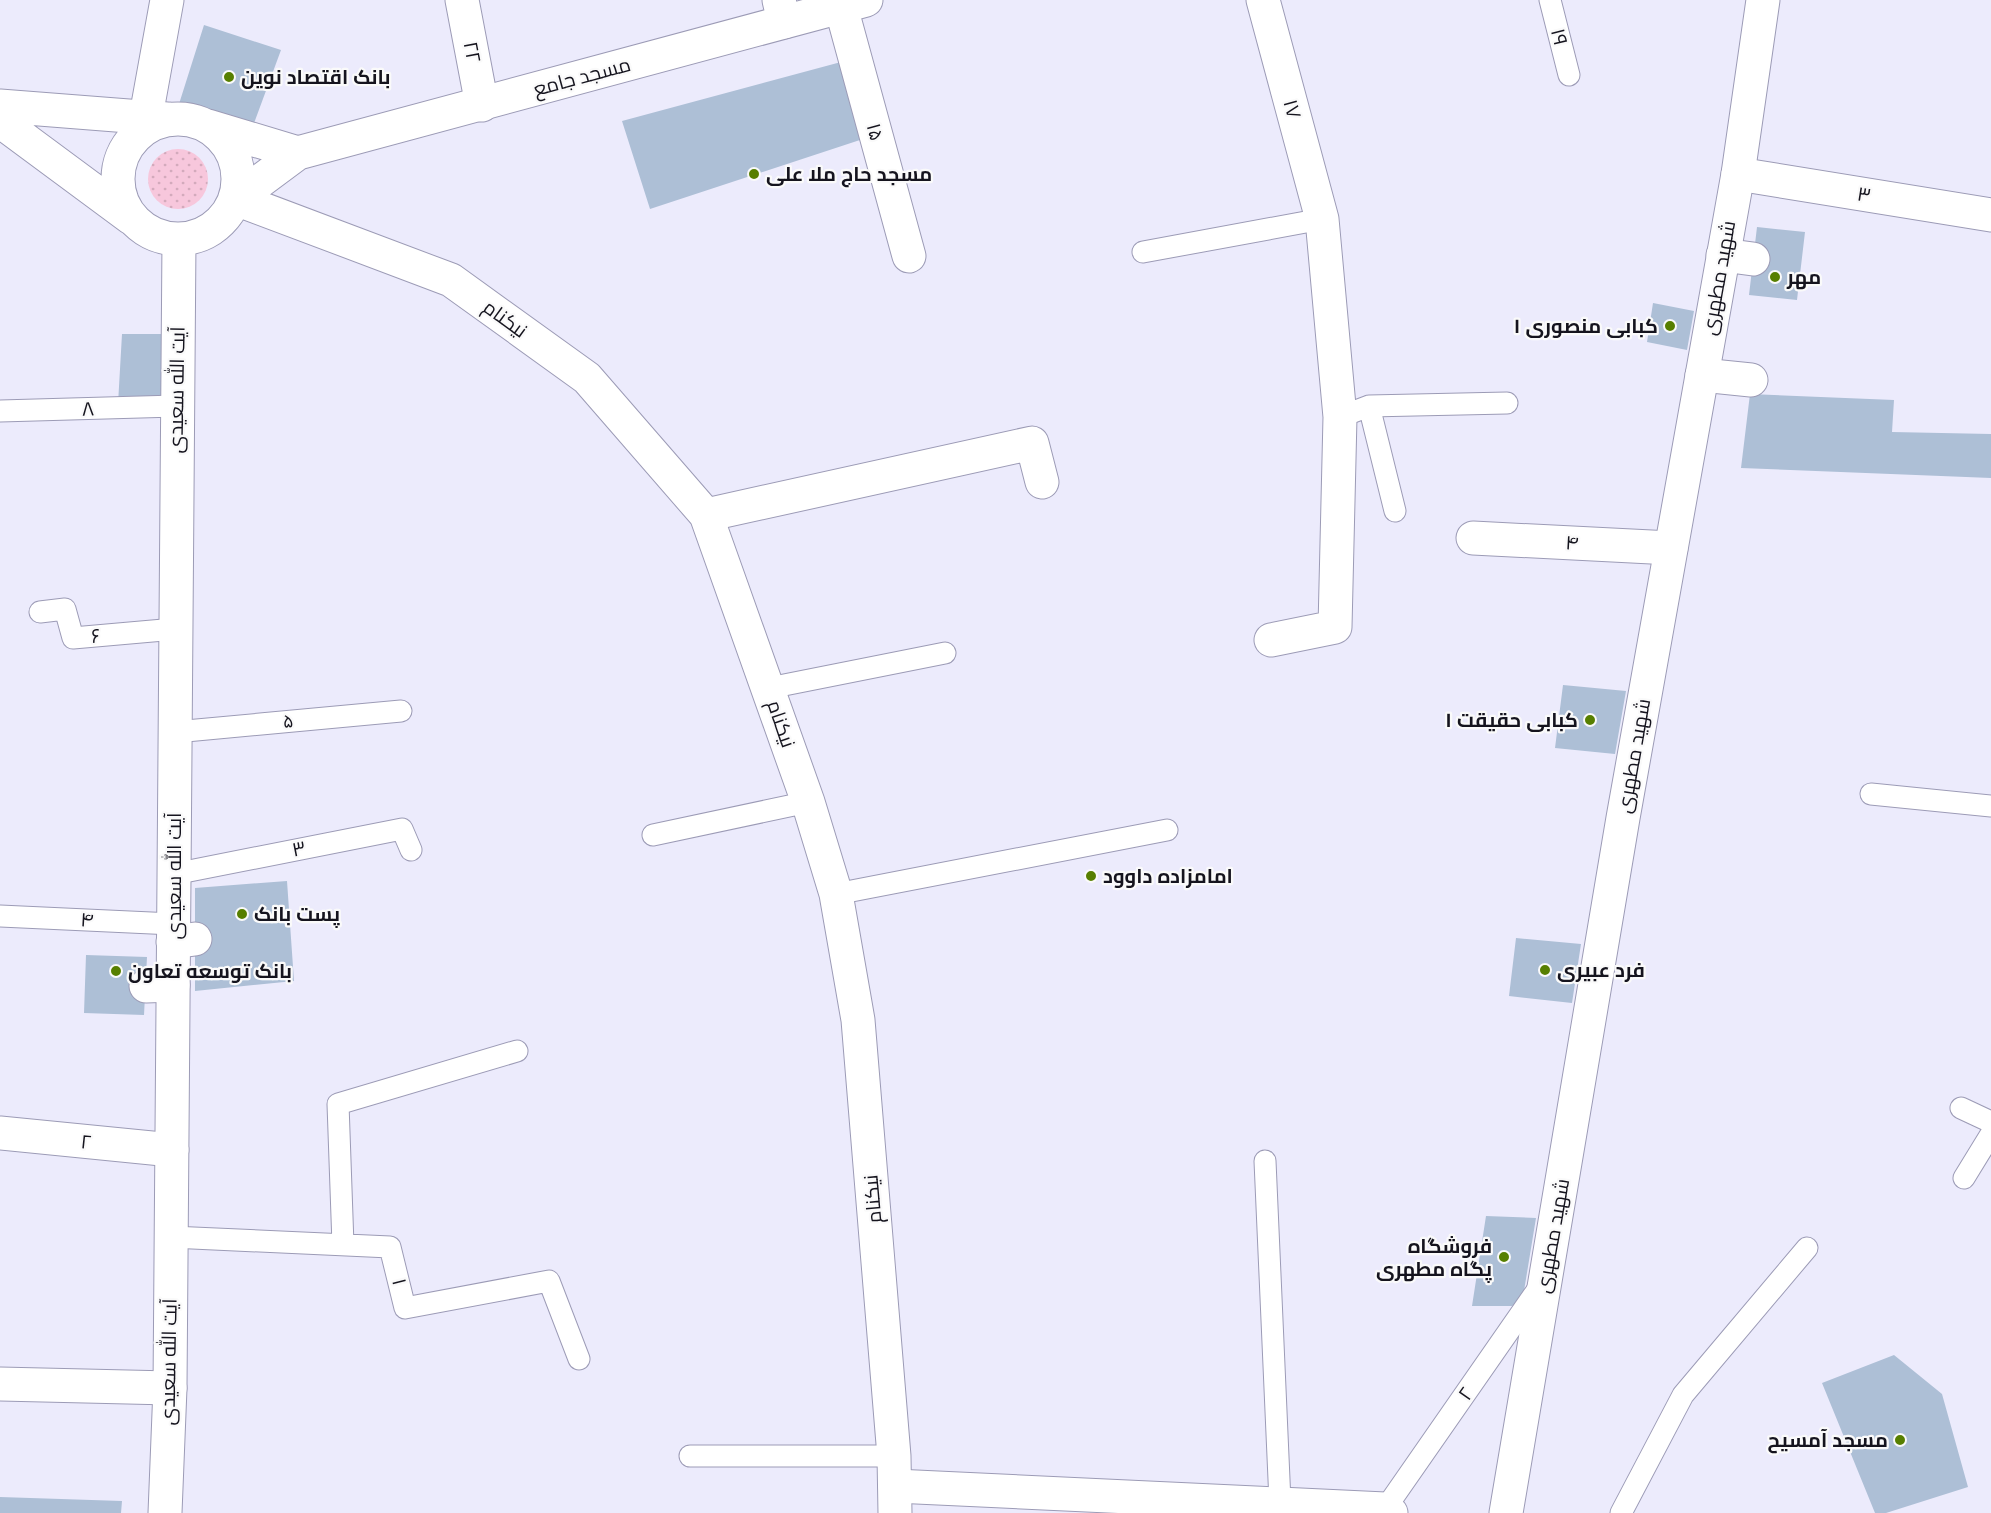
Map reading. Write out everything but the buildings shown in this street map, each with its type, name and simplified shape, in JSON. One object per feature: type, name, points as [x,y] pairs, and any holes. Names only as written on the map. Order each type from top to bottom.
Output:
[{"type":"street","points":[[133,220],[122,202],[118,181],[121,159],[131,141],[157,118],[167,0]]},
{"type":"street","name":"۲۲","points":[[462,0],[482,105]]},
{"type":"street","name":"۱۷","points":[[1263,0],[1322,219],[1354,411],[1335,627],[1271,640]]},
{"type":"street","name":"شهید مطهری","points":[[1506,1513],[1702,375],[1738,257],[1738,174],[1763,0]]},
{"type":"street","name":"مسجد جامع","points":[[298,153],[482,105],[782,11],[854,3]]},
{"type":"street","name":"۱۵","points":[[854,3],[909,256]]},
{"type":"street","points":[[0,106],[212,121],[298,153]]},
{"type":"street","points":[[0,121],[154,235],[179,240],[204,234],[223,220],[236,199],[298,153]]},
{"type":"street","points":[[212,121],[229,145],[238,171],[236,199]]},
{"type":"street","name":"۳","points":[[1738,174],[1991,215]]},
{"type":"street","name":"نیکنام","points":[[236,199],[451,280],[587,378],[706,515],[769,688],[808,802],[836,894],[858,1020],[895,1485]]},
{"type":"street","name":"آیت الله سعیدی","points":[[165,1513],[170,1388],[171,1150],[159,985],[180,935],[174,874],[176,406],[171,369],[179,240]]},
{"type":"street","points":[[1702,375],[1751,380]]},
{"type":"street","points":[[706,515],[1032,443],[1042,483]]},
{"type":"street","name":"۴","points":[[1473,538],[1671,548]]},
{"type":"street","name":"۲","points":[[0,1133],[171,1150]]},
{"type":"street","points":[[0,1384],[170,1388]]},
{"type":"street","points":[[895,1485],[1280,1502],[1388,1511]]},
{"type":"lane","name":"۱۹","points":[[1550,0],[1569,75]]},
{"type":"lane","points":[[1143,252],[1322,219]]},
{"type":"lane","points":[[1395,511],[1354,411],[1507,403]]},
{"type":"lane","name":"۸","points":[[0,411],[176,406]]},
{"type":"lane","name":"۶","points":[[40,612],[65,609],[73,638],[175,629]]},
{"type":"lane","points":[[769,688],[945,653]]},
{"type":"lane","name":"۵","points":[[175,732],[401,711]]},
{"type":"lane","points":[[1871,795],[1991,806]]},
{"type":"lane","points":[[653,835],[808,802]]},
{"type":"lane","name":"۳","points":[[174,874],[402,829],[411,850]]},
{"type":"lane","points":[[836,894],[1167,830]]},
{"type":"lane","name":"۴","points":[[0,916],[180,935]]},
{"type":"lane","points":[[343,1245],[338,1104],[518,1051]]},
{"type":"lane","points":[[1961,1108],[1991,1122]]},
{"type":"lane","points":[[1964,1178],[1991,1134]]},
{"type":"lane","points":[[1265,1161],[1280,1502]]},
{"type":"lane","name":"۱","points":[[171,1237],[390,1246],[405,1308],[549,1281],[579,1359]]},
{"type":"lane","points":[[1621,1513],[1683,1395],[1807,1248]]},
{"type":"lane","name":"۲","points":[[1388,1511],[1546,1278]]},
{"type":"lane","points":[[690,1456],[895,1485]]},
{"type":"shaded area","points":[[178,149],[195,154],[203,162],[208,179],[203,196],[195,204],[178,209],[161,204],[153,196],[148,179],[153,162],[161,154]]},
{"type":"place","name":"بانک اقتصاد نوین","points":[[229,77]]},
{"type":"place","name":"مسجد حاج ملا علی","points":[[754,174]]},
{"type":"place","name":"مهر","points":[[1775,277]]},
{"type":"place","name":"کبابی منصوری ۱","points":[[1670,326]]},
{"type":"place","name":"کبابی حقیقت ۱","points":[[1590,720]]},
{"type":"place","name":"امامزاده داوود","points":[[1091,876]]},
{"type":"place","name":"پست بانک","points":[[242,914]]},
{"type":"place","name":"فرد عبیری","points":[[1545,970]]},
{"type":"place","name":"بانک توسعه تعاون","points":[[116,971]]},
{"type":"place","name":"فروشگاه پگاه مطهری","points":[[1504,1257]]},
{"type":"place","name":"مسجد آمسیح","points":[[1900,1440]]}]
